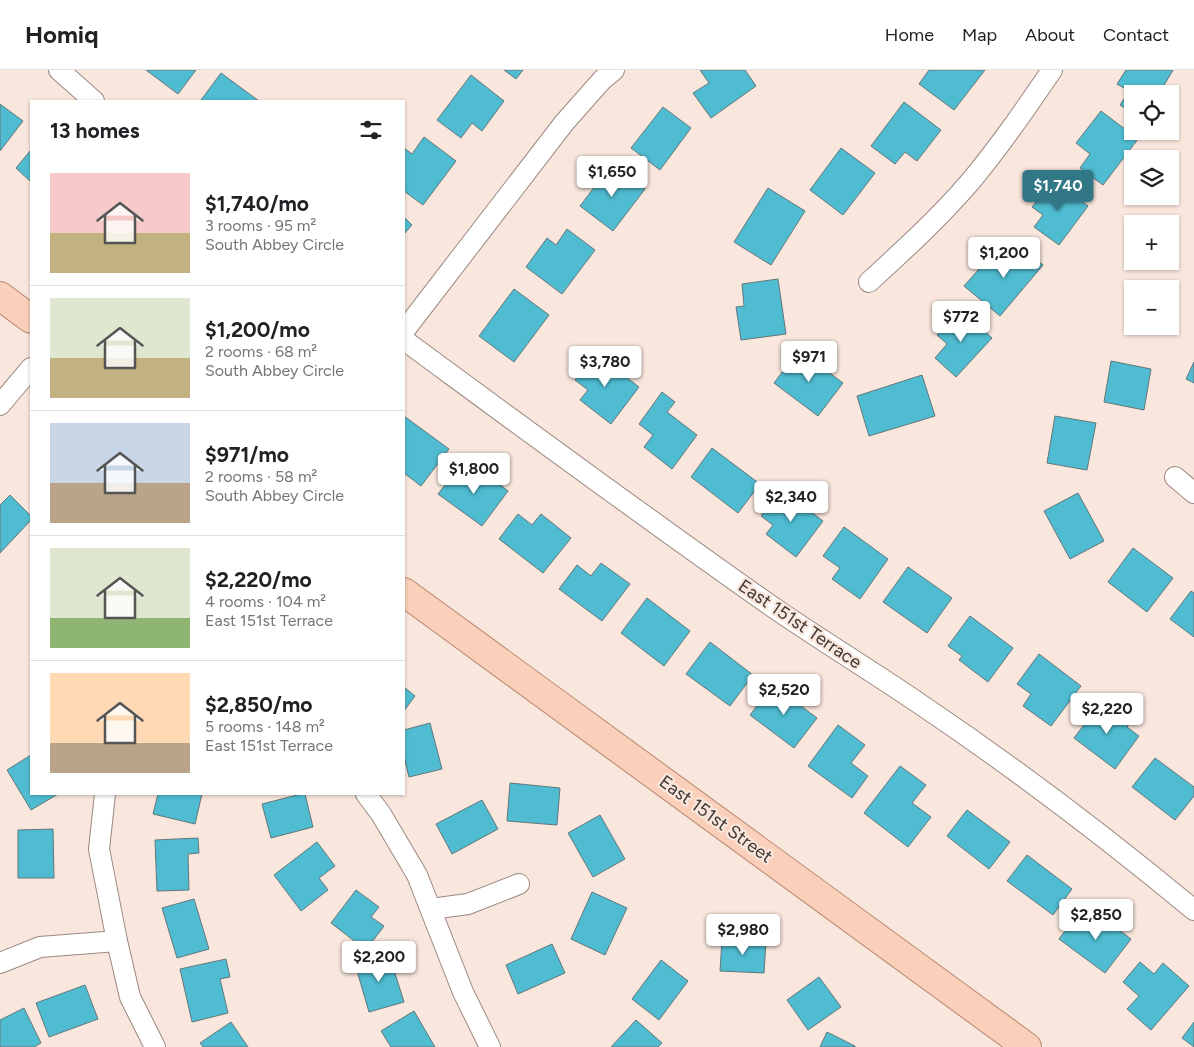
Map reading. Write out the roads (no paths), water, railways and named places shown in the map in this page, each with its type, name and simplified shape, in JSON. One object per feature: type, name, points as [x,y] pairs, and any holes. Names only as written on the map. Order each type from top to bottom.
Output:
[{"type":"main road","points":[[0,296],[30,318]]},
{"type":"main road","name":"East 151st Street","points":[[405,593],[1028,1047]]},
{"type":"street","points":[[59,70],[93,100]]},
{"type":"street","points":[[405,330],[564,123],[602,80],[614,70]]},
{"type":"street","points":[[869,282],[923,233],[970,182],[1005,138],[1052,70]]},
{"type":"street","name":"East 151st Terrace","points":[[405,341],[778,611],[920,703],[997,757],[1058,802],[1194,910]]},
{"type":"street","points":[[0,405],[30,369]]},
{"type":"street","points":[[1175,477],[1194,493]]},
{"type":"street","points":[[105,795],[99,850],[117,941],[130,996],[155,1047]]},
{"type":"street","points":[[367,795],[381,814],[417,875],[463,992],[490,1047]]},
{"type":"street","points":[[431,909],[468,904],[519,884]]},
{"type":"street","points":[[0,963],[40,947],[117,941]]}]
